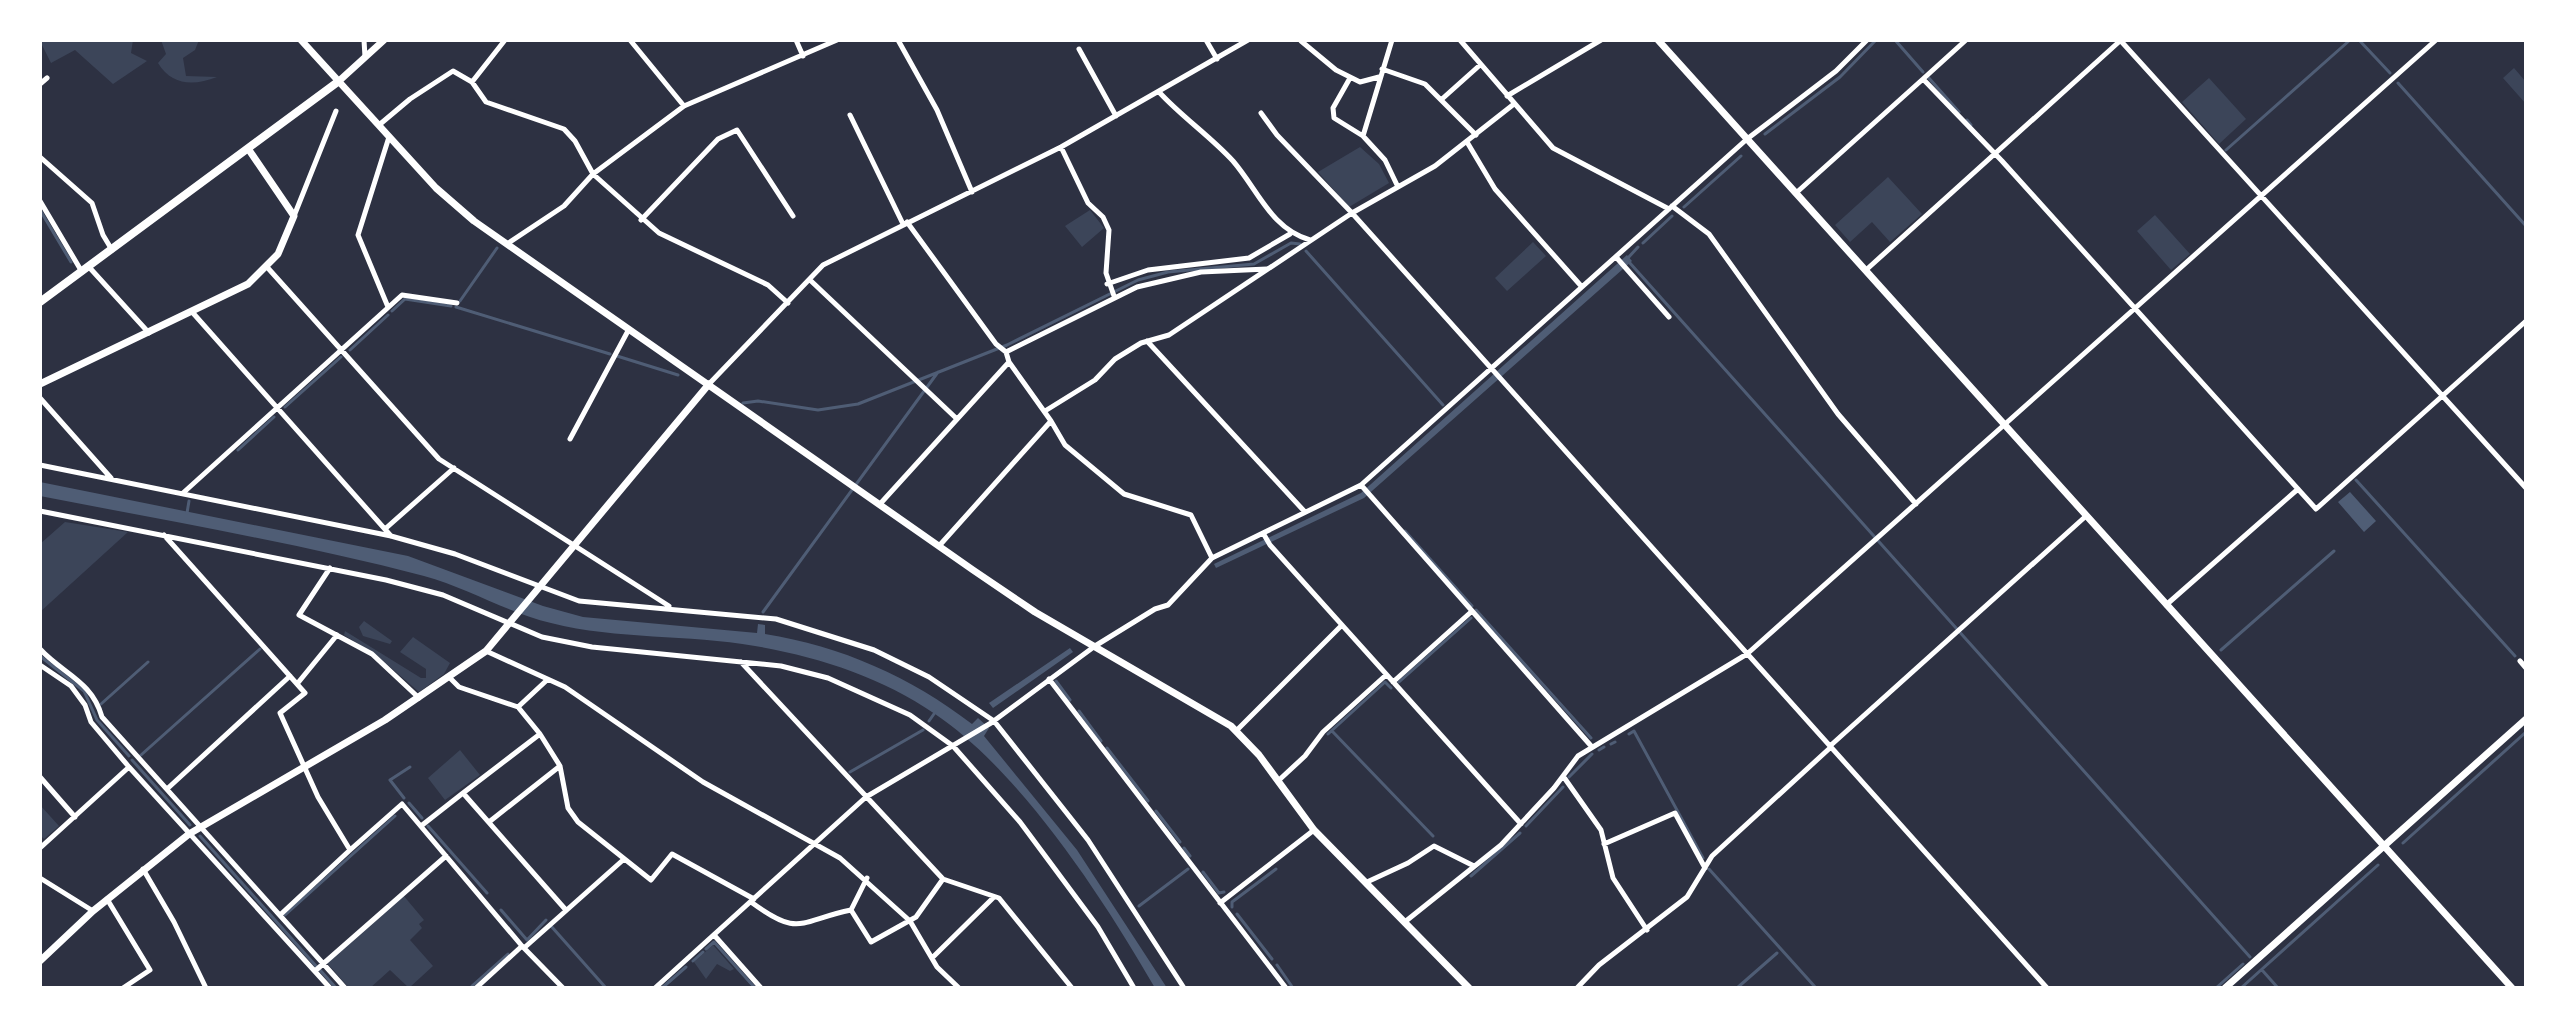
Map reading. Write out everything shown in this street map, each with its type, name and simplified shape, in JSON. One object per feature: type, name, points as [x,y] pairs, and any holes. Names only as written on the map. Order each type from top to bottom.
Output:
[{"type":"main road","points":[[40,302],[339,81]]},
{"type":"street","points":[[301,40],[448,198],[507,244],[1035,612],[1209,710],[1236,731],[1314,830],[1469,988]]},
{"type":"street","points":[[364,40],[365,58]]},
{"type":"street","points":[[339,81],[384,40]]},
{"type":"street","points":[[472,82],[505,40]]},
{"type":"street","points":[[630,40],[684,106]]},
{"type":"street","points":[[796,40],[803,56]]},
{"type":"street","points":[[507,244],[564,206],[593,174],[684,106],[837,40]]},
{"type":"street","points":[[898,40],[937,110],[972,192]]},
{"type":"street","points":[[1206,40],[1217,59]]},
{"type":"street","points":[[40,961],[107,899],[189,834],[419,698],[486,651],[709,384],[823,265],[1061,147],[1248,40]]},
{"type":"street","points":[[1363,136],[1392,40]]},
{"type":"street","points":[[1460,40],[1553,148],[1671,207],[1709,234],[1821,392],[1916,504]]},
{"type":"street","points":[[1507,96],[1601,40]]},
{"type":"street","points":[[1658,40],[2512,988]]},
{"type":"street","points":[[655,988],[866,797],[993,722],[1095,646],[1155,609],[1168,605],[1212,558],[1362,487],[1747,139],[1836,71],[1867,40]]},
{"type":"street","points":[[1796,193],[1966,40]]},
{"type":"street","points":[[1865,271],[2121,40],[2526,488]]},
{"type":"street","points":[[1406,921],[1521,824],[1578,756],[1747,654],[2436,40]]},
{"type":"street","points":[[1301,41],[1350,78],[1369,82],[1380,77]]},
{"type":"street","points":[[1079,49],[1116,116]]},
{"type":"street","points":[[1442,99],[1480,65]]},
{"type":"street","points":[[1382,69],[1425,84],[1476,135]]},
{"type":"street","points":[[379,125],[410,99],[453,71],[472,82],[486,102],[564,129],[575,141],[593,174],[659,233],[768,285],[788,303]]},
{"type":"street","points":[[40,84],[47,78]]},
{"type":"street","points":[[1350,78],[1333,108],[1334,118],[1363,136],[1385,160],[1398,187]]},
{"type":"street","points":[[1923,79],[2316,509],[2526,321]]},
{"type":"street","points":[[1159,92],[1235,163],[1252,191],[1290,234],[1311,240]]},
{"type":"street","points":[[1045,411],[1095,380],[1115,359],[1147,341],[1169,335],[1352,213],[1467,142],[1514,104]]},
{"type":"street","points":[[40,384],[193,313],[248,284],[267,267],[286,240],[336,111]]},
{"type":"street","points":[[1261,113],[1277,135],[1352,213],[2047,988]]},
{"type":"street","points":[[850,115],[905,223],[996,344],[1005,351],[1009,362],[1045,411],[1065,445],[1124,494],[1191,515],[1212,558]]},
{"type":"street","points":[[641,220],[718,139],[737,130],[793,216]]},
{"type":"street","points":[[388,307],[358,235],[389,136]]},
{"type":"street","points":[[1467,142],[1495,189],[1582,287]]},
{"type":"street","points":[[1061,147],[1088,203],[1103,217],[1109,230],[1107,284],[1113,295]]},
{"type":"street","points":[[249,150],[294,216]]},
{"type":"street","points":[[40,157],[92,203],[103,235],[112,250]]},
{"type":"street","points":[[40,201],[86,269],[149,333]]},
{"type":"street","points":[[1107,284],[1148,270],[1249,258],[1290,234]]},
{"type":"street","points":[[1617,258],[1669,317]]},
{"type":"street","points":[[267,267],[439,459],[672,608]]},
{"type":"street","points":[[1005,351],[1113,295],[1201,272],[1268,268]]},
{"type":"street","points":[[810,280],[957,419]]},
{"type":"street","points":[[183,493],[402,295],[457,303]]},
{"type":"street","points":[[193,313],[391,536]]},
{"type":"street","points":[[570,439],[629,329]]},
{"type":"street","points":[[1147,341],[1305,512]]},
{"type":"street","points":[[880,504],[1009,362]]},
{"type":"street","points":[[40,398],[111,479]]},
{"type":"street","points":[[939,546],[1051,421]]},
{"type":"street","points":[[40,465],[391,536],[455,554],[579,601],[776,619],[839,636],[929,677],[993,722],[1088,840],[1184,988]]},
{"type":"street","points":[[385,529],[454,468]]},
{"type":"street","points":[[1362,487],[1592,747]]},
{"type":"street","points":[[2166,605],[2298,489]]},
{"type":"street","points":[[40,511],[330,568],[443,595],[542,637],[592,647],[781,666],[828,678],[910,715],[955,745],[1062,877],[1134,988]]},
{"type":"street","points":[[1577,988],[1599,965],[1687,897],[1712,856],[2086,516]]},
{"type":"street","points":[[1264,534],[1269,544],[1521,824]]},
{"type":"street","points":[[164,535],[305,693],[280,713],[304,768],[350,850]]},
{"type":"street","points":[[330,568],[299,615],[372,654],[419,698]]},
{"type":"street","points":[[1393,682],[1471,612]]},
{"type":"street","points":[[1236,731],[1342,625]]},
{"type":"street","points":[[297,684],[337,635]]},
{"type":"street","points":[[40,649],[55,665],[83,682],[102,717],[345,988]]},
{"type":"street","points":[[486,651],[582,696],[703,782],[817,843],[867,878],[910,921],[932,958],[959,988]]},
{"type":"street","points":[[739,661],[943,879],[994,897],[1072,988]]},
{"type":"street","points":[[2520,661],[2526,668]]},
{"type":"street","points":[[40,665],[71,686],[85,705],[91,722],[129,767],[330,988]]},
{"type":"street","points":[[1278,781],[1305,756],[1323,732],[1386,675]]},
{"type":"street","points":[[167,789],[290,676]]},
{"type":"street","points":[[450,678],[459,687],[518,707],[560,766],[568,808],[578,822],[651,880],[672,854],[753,900],[787,925],[806,924],[851,910],[867,878]]},
{"type":"street","points":[[1049,679],[1282,986]]},
{"type":"street","points":[[518,707],[547,680]]},
{"type":"street","points":[[2225,988],[2526,719]]},
{"type":"street","points":[[421,826],[540,734]]},
{"type":"street","points":[[489,822],[560,766]]},
{"type":"street","points":[[40,848],[129,767]]},
{"type":"street","points":[[1563,776],[1601,830],[1618,888],[1647,930]]},
{"type":"street","points":[[40,777],[75,817]]},
{"type":"street","points":[[463,793],[565,909]]},
{"type":"street","points":[[280,915],[402,804],[523,947],[562,988]]},
{"type":"street","points":[[1604,844],[1675,813],[1705,868]]},
{"type":"street","points":[[1220,903],[1314,830]]},
{"type":"street","points":[[1367,882],[1408,863],[1434,846],[1474,866]]},
{"type":"street","points":[[315,971],[446,856]]},
{"type":"street","points":[[476,988],[623,860]]},
{"type":"street","points":[[143,869],[174,922],[206,988]]},
{"type":"street","points":[[40,878],[93,911]]},
{"type":"street","points":[[851,910],[871,942],[910,921],[928,902],[943,879]]},
{"type":"street","points":[[932,958],[994,897]]},
{"type":"street","points":[[107,899],[150,970],[123,988]]},
{"type":"street","points":[[714,935],[761,988]]},
{"type":"shaded area","points":[[133,40],[131,53],[147,61],[113,84],[75,50],[51,63],[40,41]]},
{"type":"shaded area","points":[[161,40],[199,40],[195,50],[183,58],[186,76],[217,77],[192,83],[170,76],[158,63],[166,54]]},
{"type":"shaded area","points":[[2514,68],[2526,82],[2526,104],[2503,78]]},
{"type":"shaded area","points":[[2209,78],[2246,119],[2219,144],[2182,102]]},
{"type":"shaded area","points":[[1360,147],[1379,164],[1389,183],[1349,207],[1318,172]]},
{"type":"shaded area","points":[[1888,177],[1922,214],[1890,242],[1872,222],[1850,242],[1835,225]]},
{"type":"shaded area","points":[[1090,210],[1104,228],[1082,247],[1065,226]]},
{"type":"shaded area","points":[[2155,215],[2190,254],[2171,270],[2137,231]]},
{"type":"shaded area","points":[[1533,242],[1546,256],[1507,291],[1495,278]]},
{"type":"shaded area","points":[[1627,255],[1632,261],[1364,498],[1216,568],[1214,564],[1361,493]]},
{"type":"shaded area","points":[[40,482],[408,556],[543,606],[583,617],[757,633],[758,624],[765,625],[765,634],[821,647],[874,666],[925,692],[972,724],[978,718],[989,728],[984,736],[1077,850],[1167,988],[1155,988],[1111,915],[1058,839],[998,769],[935,714],[871,679],[803,656],[755,646],[602,632],[551,623],[440,581],[377,564],[40,496]]},
{"type":"shaded area","points":[[2350,492],[2376,521],[2364,532],[2338,502]]},
{"type":"shaded area","points":[[65,522],[128,532],[40,612],[40,544]]},
{"type":"shaded area","points":[[364,621],[392,641],[390,644],[363,636],[359,627]]},
{"type":"shaded area","points":[[345,631],[421,678],[426,678],[426,669],[400,652],[413,637],[450,663],[444,674],[419,692],[375,654],[344,635]]},
{"type":"shaded area","points":[[1070,648],[1073,652],[993,708],[989,703]]},
{"type":"shaded area","points":[[460,750],[480,775],[445,800],[428,778]]},
{"type":"shaded area","points":[[40,805],[59,826],[44,839],[40,835]]},
{"type":"shaded area","points":[[403,895],[424,920],[419,924],[422,928],[410,940],[433,966],[409,988],[390,970],[370,988],[349,988],[327,963]]},
{"type":"shaded area","points":[[713,945],[734,969],[730,971],[717,964],[706,979],[694,962]]},
{"type":"waterway","points":[[1765,134],[1840,77],[1876,40]]},
{"type":"waterway","points":[[1895,40],[1923,72]]},
{"type":"waterway","points":[[2226,150],[2350,40]]},
{"type":"waterway","points":[[2359,40],[2390,73]]},
{"type":"waterway","points":[[1928,77],[1959,112]]},
{"type":"waterway","points":[[2398,83],[2526,226]]},
{"type":"waterway","points":[[1967,120],[1971,125]]},
{"type":"waterway","points":[[1684,207],[1741,156]]},
{"type":"waterway","points":[[40,210],[71,262]]},
{"type":"waterway","points":[[1643,243],[1672,216]]},
{"type":"waterway","points":[[743,403],[758,401],[818,410],[858,404],[1007,345],[1138,280],[1168,272],[1254,264],[1291,243],[1300,244]]},
{"type":"waterway","points":[[1627,259],[1638,247]]},
{"type":"waterway","points":[[460,301],[497,248]]},
{"type":"waterway","points":[[1306,251],[1443,405]]},
{"type":"waterway","points":[[1629,262],[2250,957]]},
{"type":"waterway","points":[[392,311],[405,299],[451,306]]},
{"type":"waterway","points":[[456,307],[610,354]]},
{"type":"waterway","points":[[350,350],[388,315]]},
{"type":"waterway","points":[[617,356],[678,375]]},
{"type":"waterway","points":[[285,407],[341,357]]},
{"type":"waterway","points":[[763,612],[938,372]]},
{"type":"waterway","points":[[238,450],[274,417]]},
{"type":"waterway","points":[[2356,480],[2515,656]]},
{"type":"waterway","points":[[187,513],[189,501]]},
{"type":"waterway","points":[[1405,531],[1472,606]]},
{"type":"waterway","points":[[2221,650],[2334,551]]},
{"type":"waterway","points":[[1476,610],[1591,738]]},
{"type":"waterway","points":[[1399,682],[1471,618]]},
{"type":"waterway","points":[[141,755],[260,649]]},
{"type":"waterway","points":[[40,656],[84,691],[97,720],[129,756]]},
{"type":"waterway","points":[[101,704],[148,662]]},
{"type":"waterway","points":[[1056,681],[1070,700]]},
{"type":"waterway","points":[[1328,734],[1385,682],[1391,688]]},
{"type":"waterway","points":[[929,721],[936,711]]},
{"type":"waterway","points":[[1079,711],[1101,741]]},
{"type":"waterway","points":[[850,772],[923,730]]},
{"type":"waterway","points":[[1332,731],[1433,836]]},
{"type":"waterway","points":[[1629,734],[1634,731],[1703,858]]},
{"type":"waterway","points":[[2403,843],[2526,732]]},
{"type":"waterway","points":[[1611,744],[1615,742]]},
{"type":"waterway","points":[[1599,750],[1604,747]]},
{"type":"waterway","points":[[1107,748],[1148,801]]},
{"type":"waterway","points":[[1569,777],[1592,754]]},
{"type":"waterway","points":[[132,760],[190,825]]},
{"type":"waterway","points":[[404,798],[390,780],[410,767]]},
{"type":"waterway","points":[[1526,826],[1563,787]]},
{"type":"waterway","points":[[409,803],[422,818]]},
{"type":"waterway","points":[[1156,811],[1180,842]]},
{"type":"waterway","points":[[285,915],[395,816]]},
{"type":"waterway","points":[[428,826],[487,893]]},
{"type":"waterway","points":[[1471,876],[1520,833]]},
{"type":"waterway","points":[[200,836],[316,966]]},
{"type":"waterway","points":[[1184,848],[1190,856]]},
{"type":"waterway","points":[[2241,988],[2378,865]]},
{"type":"waterway","points":[[1139,906],[1188,869]]},
{"type":"waterway","points":[[1232,907],[1232,902],[1276,869]]},
{"type":"waterway","points":[[1709,869],[1816,988]]},
{"type":"waterway","points":[[1203,872],[1219,893],[1224,892]]},
{"type":"waterway","points":[[501,910],[527,940],[546,920]]},
{"type":"waterway","points":[[1237,914],[1272,959]]},
{"type":"waterway","points":[[551,926],[606,988]]},
{"type":"waterway","points":[[706,949],[714,942],[755,988]]},
{"type":"waterway","points":[[693,961],[703,952]]},
{"type":"waterway","points":[[1737,988],[1777,953]]},
{"type":"waterway","points":[[472,986],[508,954]]},
{"type":"waterway","points":[[2216,988],[2243,964]]},
{"type":"waterway","points":[[1277,965],[1293,988]]},
{"type":"waterway","points":[[662,988],[686,967]]},
{"type":"waterway","points":[[320,970],[336,988]]},
{"type":"waterway","points":[[2262,970],[2278,988]]}]
